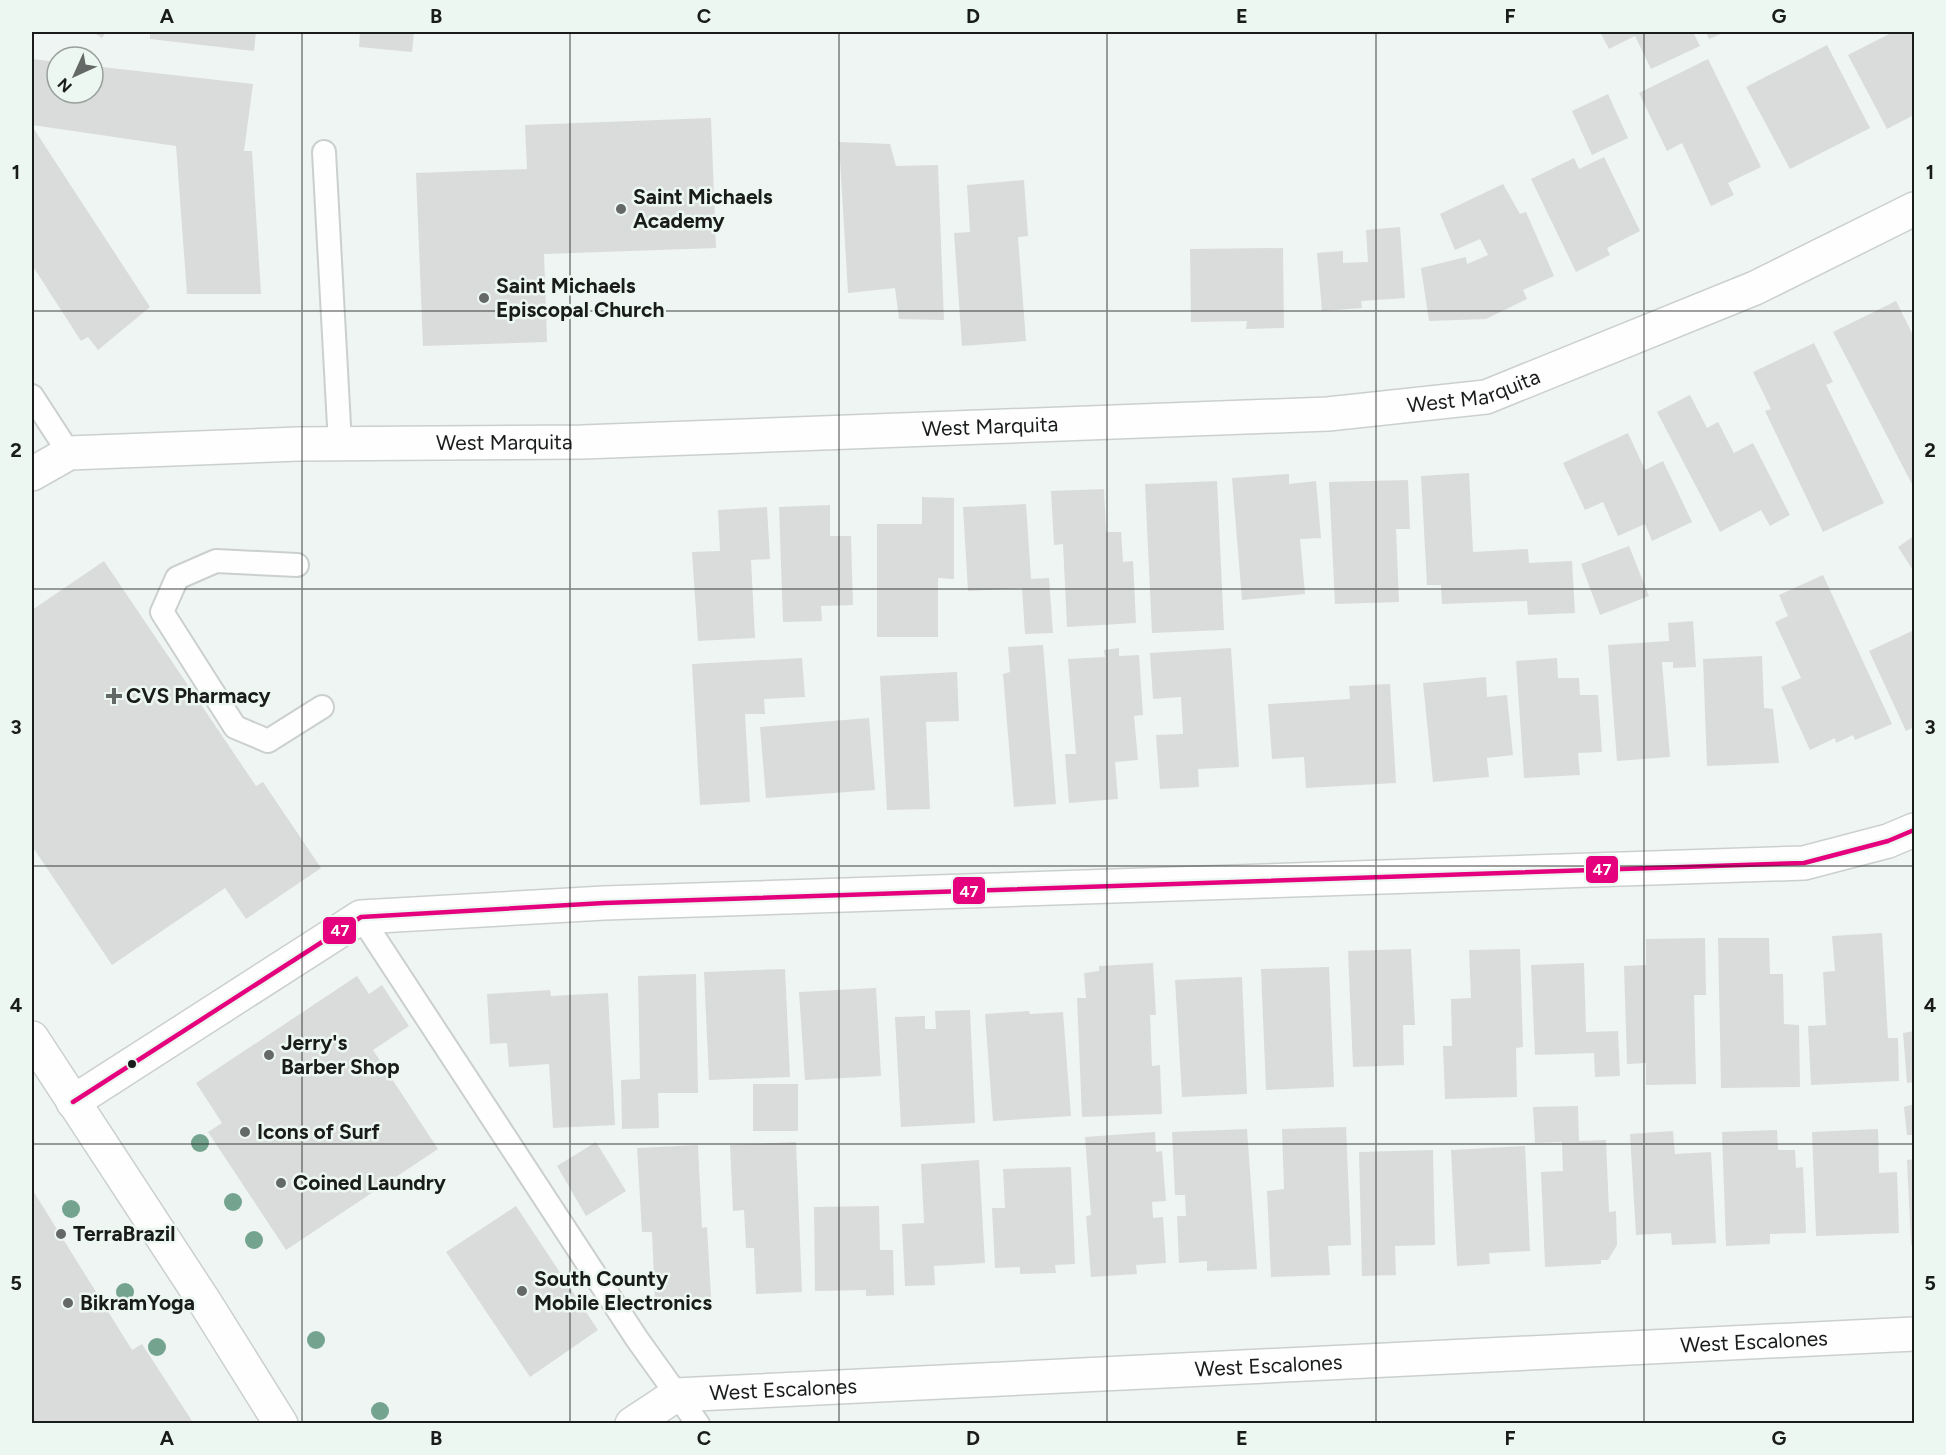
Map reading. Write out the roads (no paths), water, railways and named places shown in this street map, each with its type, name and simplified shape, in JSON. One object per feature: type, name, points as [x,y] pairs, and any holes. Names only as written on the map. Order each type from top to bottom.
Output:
[{"type":"street","name":"West Marquita","points":[[32,474],[69,453],[340,444],[588,442],[1328,414],[1486,397],[1755,288],[1914,209]]},
{"type":"street","points":[[73,1102],[361,917],[616,902],[1804,863],[1888,841],[1914,830]]},
{"type":"street","points":[[32,1038],[200,1295],[281,1424]]},
{"type":"street","name":"West Escalones","points":[[676,1395],[1914,1334]]},
{"type":"street","points":[[632,1424],[676,1395]]},
{"type":"lane","points":[[324,152],[340,444]]},
{"type":"lane","points":[[32,396],[69,453]]},
{"type":"lane","points":[[297,566],[216,561],[177,578],[162,612],[235,727],[268,741],[322,707]]},
{"type":"lane","points":[[361,917],[676,1395],[698,1424]]},
{"type":"place","name":"Saint Michaels Academy","points":[[621,209]]},
{"type":"place","name":"Saint Michaels Episcopal Church","points":[[484,298]]},
{"type":"place","name":"CVS Pharmacy","points":[[114,696]]},
{"type":"place","name":"Jerry's Barber Shop","points":[[269,1055]]},
{"type":"place","name":"Icons of Surf","points":[[245,1132]]},
{"type":"place","name":"Coined Laundry","points":[[281,1183]]},
{"type":"place","name":"TerraBrazil","points":[[61,1234]]},
{"type":"place","name":"South County Mobile Electronics","points":[[522,1291]]},
{"type":"place","name":"BikramYoga","points":[[68,1303]]}]
